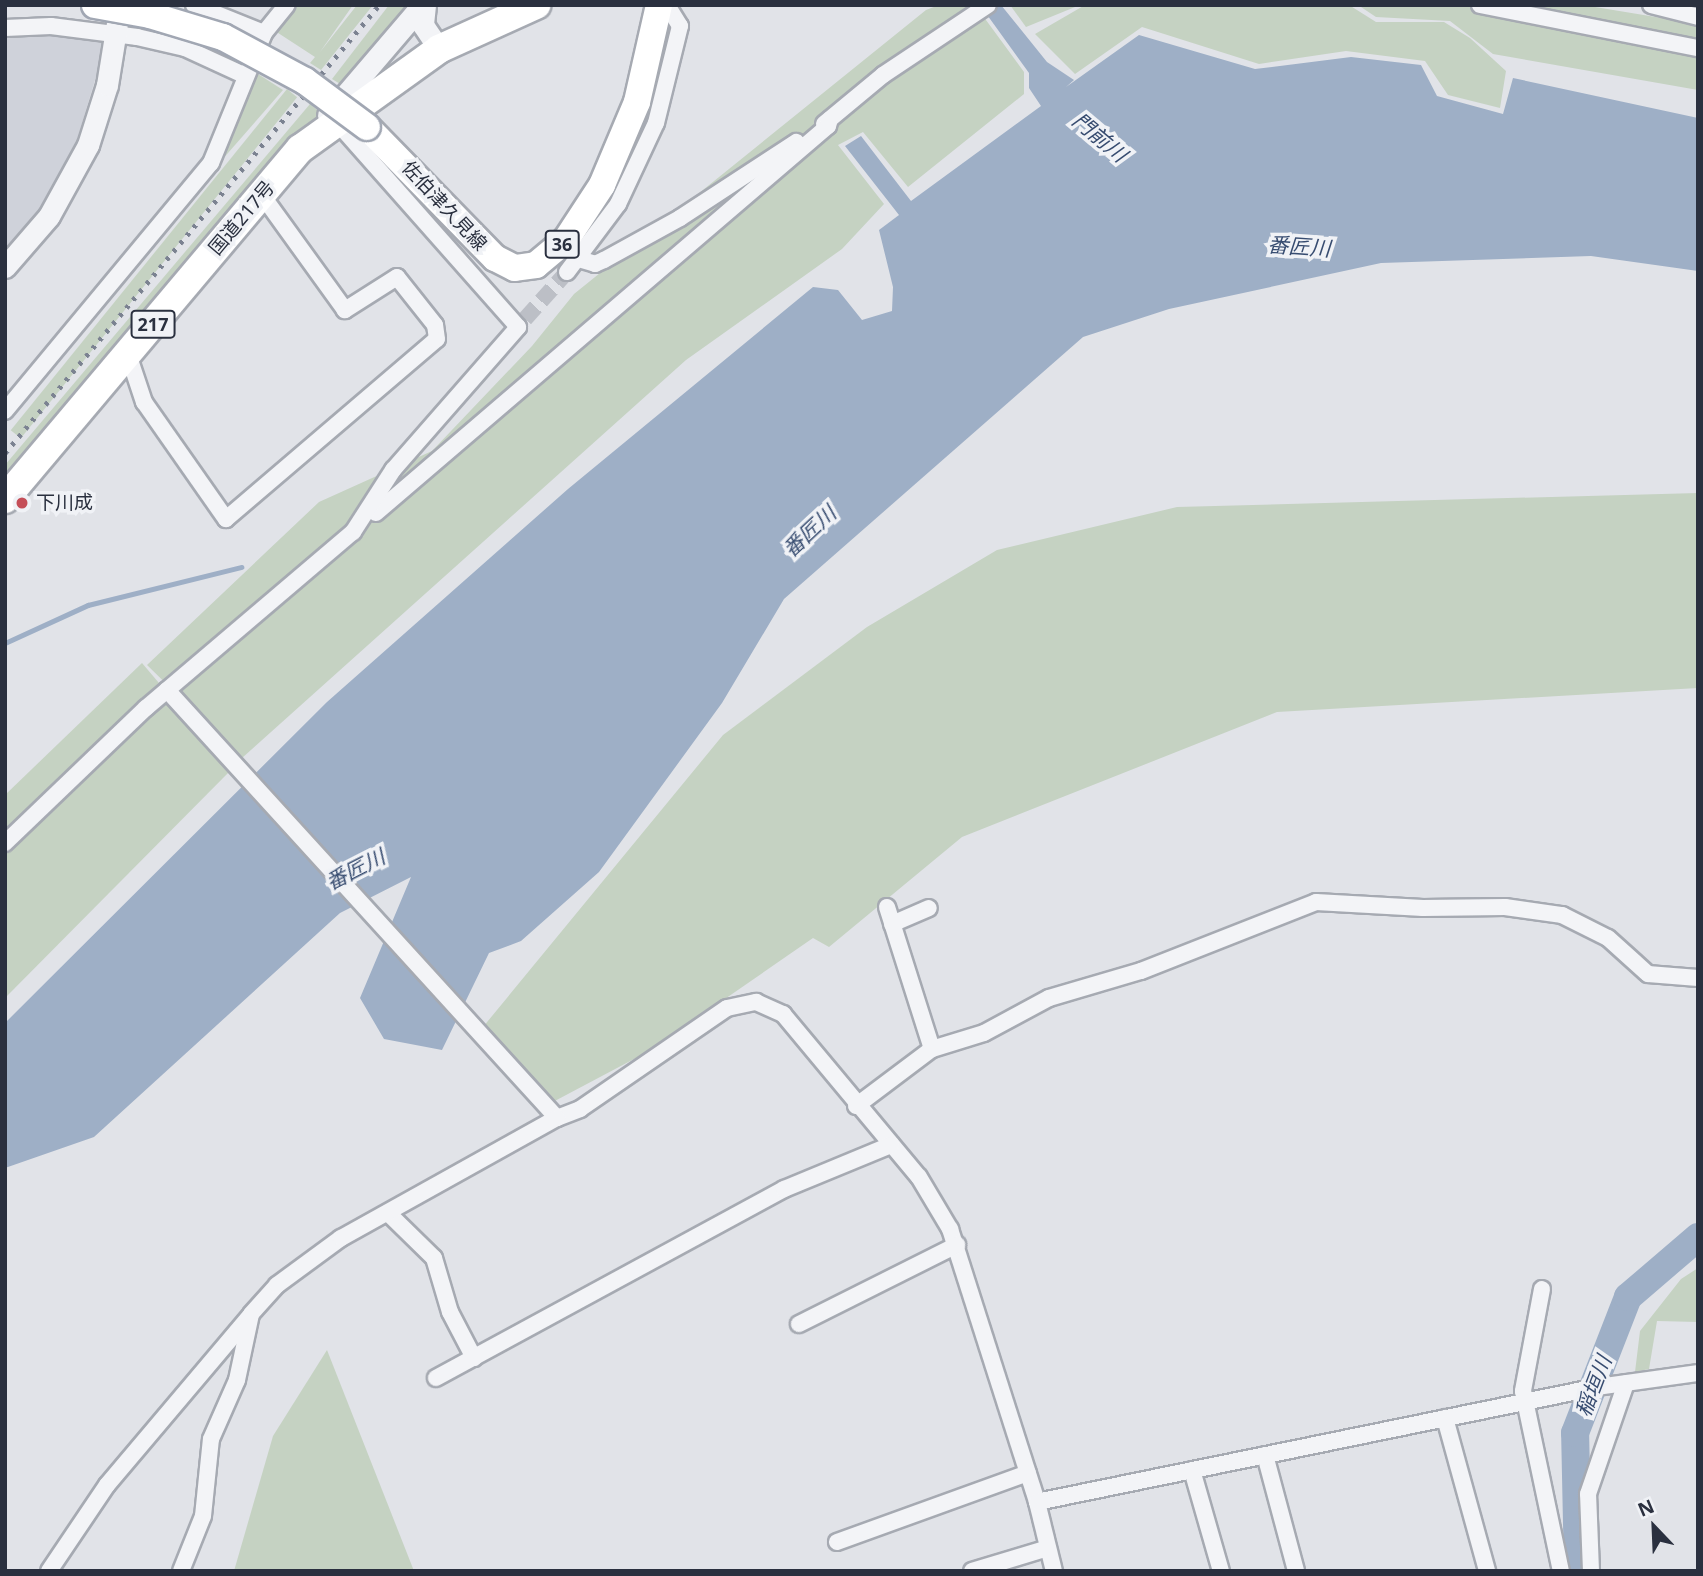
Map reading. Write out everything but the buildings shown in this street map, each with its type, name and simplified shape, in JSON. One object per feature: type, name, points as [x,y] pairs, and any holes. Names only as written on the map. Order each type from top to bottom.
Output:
[{"type":"highway","name":"国道217号","points":[[5,499],[300,149],[335,120],[439,49],[536,5]]},
{"type":"main road","name":"佐伯津久見線","points":[[95,5],[166,19],[230,40],[313,86],[367,127],[495,258],[515,268],[536,265],[566,240],[602,185],[637,102],[659,5]]},
{"type":"street","points":[[5,267],[71,181],[101,108],[120,5]]},
{"type":"street","points":[[194,5],[264,33]]},
{"type":"street","points":[[5,411],[211,163],[264,33],[287,5]]},
{"type":"street","points":[[423,5],[423,25],[439,49]]},
{"type":"street","points":[[300,149],[423,5]]},
{"type":"street","points":[[568,272],[618,204],[656,124],[680,26],[667,5]]},
{"type":"street","points":[[579,258],[595,264],[669,224],[830,119],[883,75],[988,5]]},
{"type":"street","points":[[1480,5],[1698,48]]},
{"type":"street","points":[[1651,5],[1698,18]]},
{"type":"street","points":[[5,28],[51,26],[115,33],[185,48],[246,76]]},
{"type":"street","points":[[376,513],[828,126],[830,119]]},
{"type":"street","points":[[5,842],[167,690],[353,532],[393,470],[522,323],[335,120]]},
{"type":"street","points":[[128,354],[144,402],[226,519],[437,339],[435,325],[397,277],[345,310],[262,195]]},
{"type":"street","points":[[167,690],[557,1118]]},
{"type":"street","points":[[856,1106],[932,1049],[985,1033],[1049,998],[1141,971],[1316,902],[1423,908],[1505,906],[1562,915],[1608,939],[1648,974],[1698,978]]},
{"type":"street","points":[[887,907],[932,1049]]},
{"type":"street","points":[[892,923],[929,908]]},
{"type":"street","points":[[49,1571],[107,1485],[276,1285],[341,1238],[388,1213],[486,1153],[580,1109],[727,1009],[756,1002],[783,1014],[856,1106],[919,1177],[957,1245],[1037,1502],[1054,1571]]},
{"type":"street","points":[[436,1378],[784,1189],[891,1145]]},
{"type":"street","points":[[388,1213],[434,1258],[450,1312],[474,1358]]},
{"type":"street","points":[[799,1324],[957,1245]]},
{"type":"street","points":[[1542,1289],[1524,1402],[1561,1571]]},
{"type":"street","points":[[181,1571],[203,1516],[211,1439],[237,1380],[251,1314]]},
{"type":"street","points":[[1037,1502],[1576,1391],[1698,1373]]},
{"type":"street","points":[[1591,1571],[1588,1494],[1626,1383]]},
{"type":"street","points":[[1445,1418],[1487,1571]]},
{"type":"street","points":[[1265,1455],[1296,1571]]},
{"type":"street","points":[[1192,1470],[1220,1571]]},
{"type":"street","points":[[837,1542],[1028,1473]]},
{"type":"street","points":[[972,1571],[1048,1548]]},
{"type":"shaded area","points":[[49,29],[108,37],[76,143],[47,206],[5,260],[5,35]]},
{"type":"green space","points":[[293,5],[353,5],[320,52],[357,5],[373,5],[321,70],[310,63],[315,57],[272,29]]},
{"type":"green space","points":[[389,5],[413,5],[345,87],[332,79]]},
{"type":"green space","points":[[939,5],[975,5],[1024,72],[1024,94],[908,187],[863,132],[838,145],[884,204],[842,249],[686,360],[242,758],[147,665],[319,502],[432,451],[532,346],[574,294],[926,10]]},
{"type":"green space","points":[[1010,5],[1080,5],[1026,27]]},
{"type":"green space","points":[[1085,5],[1349,5],[1376,22],[1444,22],[1470,38],[1506,71],[1500,108],[1448,95],[1425,61],[1346,51],[1259,64],[1142,27],[1075,74],[1035,34]]},
{"type":"green space","points":[[1358,5],[1583,5],[1698,24],[1698,90],[1493,54],[1450,21],[1376,17]]},
{"type":"green space","points":[[258,74],[283,90],[221,161]]},
{"type":"green space","points":[[287,89],[297,97],[21,438],[11,430]]},
{"type":"green space","points":[[310,104],[322,114],[5,485],[5,465]]},
{"type":"green space","points":[[1698,493],[1698,688],[1277,712],[962,837],[829,947],[813,938],[651,1050],[551,1103],[483,1027],[723,735],[867,627],[997,550],[1177,507]]},
{"type":"green space","points":[[142,663],[232,769],[5,998],[5,795]]},
{"type":"green space","points":[[1698,1268],[1698,1322],[1657,1321],[1649,1369],[1635,1372],[1640,1331],[1681,1279]]},
{"type":"green space","points":[[327,1350],[414,1571],[234,1571],[273,1436]]},
{"type":"water","points":[[980,5],[1001,5],[1047,62],[1074,80],[1066,87],[1139,35],[1255,69],[1351,57],[1421,65],[1437,96],[1503,114],[1513,78],[1698,118],[1698,271],[1591,256],[1381,263],[1169,309],[1083,337],[784,599],[722,703],[599,872],[521,941],[489,953],[442,1050],[384,1039],[360,998],[411,877],[340,913],[94,1137],[5,1168],[5,1023],[327,702],[568,489],[813,287],[838,290],[862,320],[892,311],[893,287],[879,230],[899,215],[845,146],[861,136],[911,201],[1041,106],[1029,88],[1029,73]]},
{"type":"waterway","points":[[5,643],[88,605],[241,567]]},
{"type":"waterway","name":"稲垣川","points":[[1578,1571],[1575,1433],[1628,1297],[1698,1237]]},
{"type":"tunnel","points":[[525,319],[567,272]]},
{"type":"railway","points":[[5,453],[379,5]]},
{"type":"place","name":"下川成","points":[[22,503]]},
{"type":"water label","name":"門前川","points":[[1100,137]]},
{"type":"water label","name":"番匠川","points":[[1299,246]]},
{"type":"water label","name":"番匠川","points":[[809,531]]},
{"type":"water label","name":"番匠川","points":[[355,869]]}]
